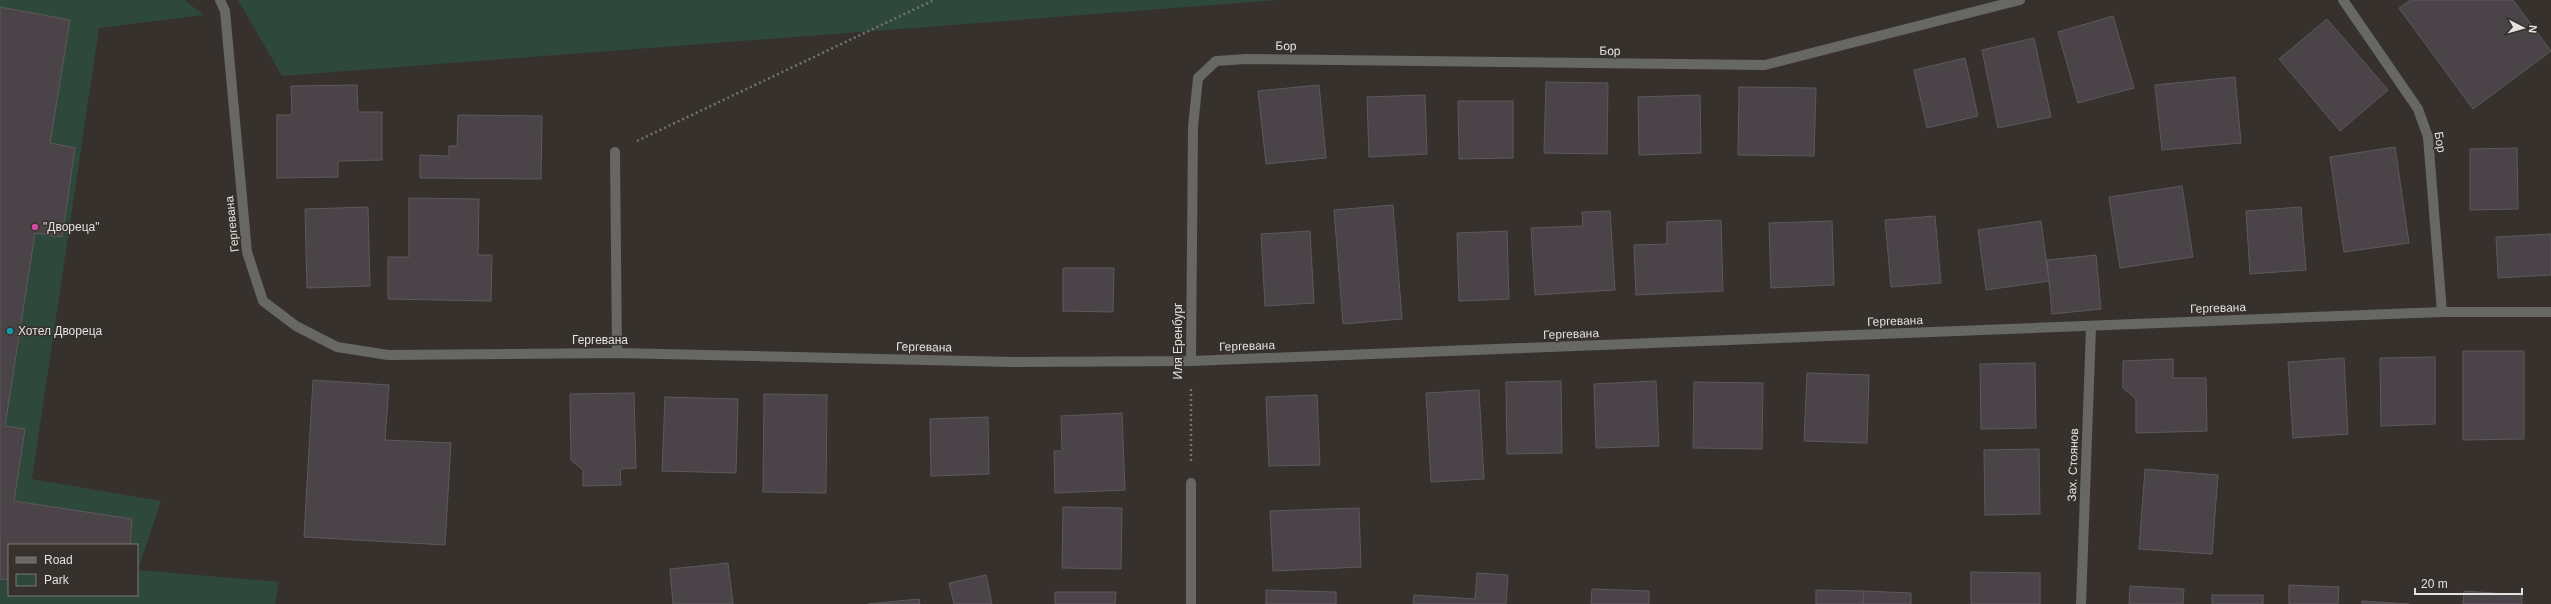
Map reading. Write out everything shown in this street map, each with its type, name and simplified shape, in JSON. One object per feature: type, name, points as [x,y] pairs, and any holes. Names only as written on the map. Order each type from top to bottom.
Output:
[{"type":"street","name":"Гергевана","points":[[220,0],[225,11],[247,252],[263,301],[296,326],[337,347],[388,355],[617,352],[1012,362],[1191,361],[2091,327],[2442,312],[2551,312]]},
{"type":"street","name":"Бор","points":[[1198,78],[1216,61],[1246,59],[1766,65],[2020,0]]},
{"type":"street","name":"Бор","points":[[2343,0],[2418,109],[2428,137],[2442,312]]},
{"type":"street","name":"Иля Еренбург","points":[[1191,361],[1193,127],[1198,78]]},
{"type":"street","points":[[615,152],[617,352]]},
{"type":"street","name":"Зах. Стоянов","points":[[2081,604],[2091,327]]},
{"type":"street","points":[[1191,483],[1191,604]]},
{"type":"path","points":[[615,152],[934,0]]},
{"type":"path","name":"Иля Еренбург","points":[[1191,361],[1191,483]]},
{"type":"green space","name":"\"Двореца\"","points":[[0,0],[185,0],[203,15],[99,28],[32,479],[161,501],[138,570],[279,582],[275,604],[0,604]]},
{"type":"green space","points":[[238,0],[1279,0],[282,76]]},
{"type":"building","points":[[2411,0],[2513,0],[2551,51],[2473,109],[2399,8]]},
{"type":"building","name":"Хотел Двореца","points":[[0,7],[70,20],[50,143],[75,148],[62,237],[35,233],[5,426],[25,429],[14,501],[132,519],[130,544],[8,544],[8,580],[0,579]]},
{"type":"building","points":[[2113,16],[2134,88],[2078,103],[2058,32]]},
{"type":"building","points":[[2327,19],[2388,90],[2340,131],[2279,59]]},
{"type":"building","points":[[2034,38],[2051,117],[1998,128],[1982,50]]},
{"type":"building","points":[[1965,58],[1978,116],[1927,128],[1914,70]]},
{"type":"building","points":[[2235,77],[2241,143],[2162,150],[2155,85]]},
{"type":"building","points":[[1546,82],[1608,83],[1607,154],[1544,153]]},
{"type":"building","points":[[357,85],[358,112],[382,112],[382,160],[338,161],[338,177],[277,178],[277,115],[292,115],[291,86]]},
{"type":"building","points":[[1319,85],[1326,158],[1266,164],[1258,91]]},
{"type":"building","points":[[1739,87],[1816,88],[1814,156],[1738,155]]},
{"type":"building","points":[[1425,95],[1427,154],[1369,157],[1367,97]]},
{"type":"building","points":[[1700,95],[1701,153],[1639,155],[1638,97]]},
{"type":"building","points":[[1458,101],[1513,101],[1513,158],[1459,159]]},
{"type":"building","points":[[458,115],[542,116],[541,179],[420,178],[420,155],[449,156],[449,146],[457,146]]},
{"type":"building","points":[[2395,147],[2409,243],[2344,252],[2330,157]]},
{"type":"building","points":[[2517,148],[2518,209],[2470,210],[2470,149]]},
{"type":"building","points":[[2182,186],[2193,257],[2120,268],[2109,197]]},
{"type":"building","points":[[409,198],[479,199],[478,255],[492,255],[491,301],[388,299],[388,257],[409,257]]},
{"type":"building","points":[[1393,205],[1402,319],[1343,324],[1334,210]]},
{"type":"building","points":[[368,207],[370,286],[307,288],[305,209]]},
{"type":"building","points":[[2301,207],[2306,270],[2250,274],[2246,211]]},
{"type":"building","points":[[1610,211],[1615,290],[1535,295],[1531,228],[1583,226],[1582,212]]},
{"type":"building","points":[[1935,216],[1941,283],[1891,287],[1885,220]]},
{"type":"building","points":[[1721,220],[1723,291],[1636,295],[1634,245],[1667,244],[1667,222]]},
{"type":"building","points":[[1832,221],[1834,285],[1771,288],[1769,223]]},
{"type":"building","points":[[2041,221],[2049,281],[1986,290],[1978,230]]},
{"type":"building","points":[[1310,231],[1314,303],[1265,306],[1261,234]]},
{"type":"building","points":[[1507,231],[1509,299],[1459,301],[1457,233]]},
{"type":"building","points":[[2551,234],[2551,275],[2498,278],[2496,237]]},
{"type":"building","points":[[2096,255],[2101,309],[2052,314],[2047,260]]},
{"type":"building","points":[[1063,268],[1114,268],[1113,312],[1063,311]]},
{"type":"building","points":[[2463,351],[2524,351],[2524,439],[2463,440]]},
{"type":"building","points":[[2435,357],[2435,424],[2381,426],[2380,358]]},
{"type":"building","points":[[2344,358],[2348,434],[2293,438],[2288,362]]},
{"type":"building","points":[[2173,359],[2173,378],[2206,378],[2207,431],[2136,433],[2136,399],[2123,388],[2123,361]]},
{"type":"building","points":[[2035,363],[2036,428],[1981,429],[1980,364]]},
{"type":"building","points":[[1807,373],[1869,375],[1867,443],[1804,441]]},
{"type":"building","points":[[313,380],[389,385],[385,440],[451,443],[445,545],[304,537]]},
{"type":"building","points":[[1561,381],[1562,453],[1507,454],[1506,382]]},
{"type":"building","points":[[1656,381],[1659,446],[1596,448],[1594,384]]},
{"type":"building","points":[[1694,382],[1763,383],[1762,449],[1693,448]]},
{"type":"building","points":[[1479,390],[1484,479],[1431,482],[1426,393]]},
{"type":"building","points":[[634,393],[636,468],[620,469],[621,485],[583,486],[583,470],[571,460],[570,394]]},
{"type":"building","points":[[764,394],[827,395],[826,493],[763,492]]},
{"type":"building","points":[[1317,395],[1320,465],[1269,466],[1266,397]]},
{"type":"building","points":[[665,397],[738,399],[736,473],[662,471]]},
{"type":"building","points":[[1122,413],[1125,490],[1055,493],[1054,451],[1062,451],[1061,416]]},
{"type":"building","points":[[988,417],[989,474],[931,476],[930,419]]},
{"type":"building","points":[[2039,449],[2040,514],[1985,515],[1984,450]]},
{"type":"building","points":[[2145,469],[2218,475],[2212,554],[2139,549]]},
{"type":"building","points":[[1063,507],[1122,508],[1121,569],[1062,568]]},
{"type":"building","points":[[1359,508],[1361,567],[1273,571],[1270,511]]},
{"type":"building","points":[[728,563],[733,604],[673,604],[670,569]]},
{"type":"building","points":[[1971,572],[2040,573],[2040,604],[1971,604]]},
{"type":"building","points":[[1477,573],[1508,575],[1506,604],[1413,604],[1414,595],[1475,599]]},
{"type":"building","points":[[986,575],[992,604],[954,604],[949,583]]},
{"type":"building","points":[[2289,585],[2339,587],[2338,604],[2289,604]]},
{"type":"building","points":[[2130,586],[2184,589],[2183,604],[2129,604]]},
{"type":"building","points":[[1592,589],[1649,591],[1649,604],[1591,604]]},
{"type":"building","points":[[1266,590],[1336,592],[1336,604],[1266,604]]},
{"type":"building","points":[[1816,590],[1864,591],[1863,604],[1816,604]]},
{"type":"building","points":[[1864,591],[1911,593],[1911,604],[1863,604]]},
{"type":"building","points":[[2464,591],[2522,595],[2522,604],[2463,604]]},
{"type":"building","points":[[1055,592],[1116,592],[1115,604],[1055,604]]},
{"type":"building","points":[[2212,595],[2263,595],[2263,604],[2212,604]]},
{"type":"building","points":[[919,599],[920,604],[868,604]]},
{"type":"building","points":[[2362,601],[2409,604],[2362,604]]},
{"type":"place","name":"\"Двореца\"","points":[[35,227]]},
{"type":"place","name":"Хотел Двореца","points":[[10,331]]}]
